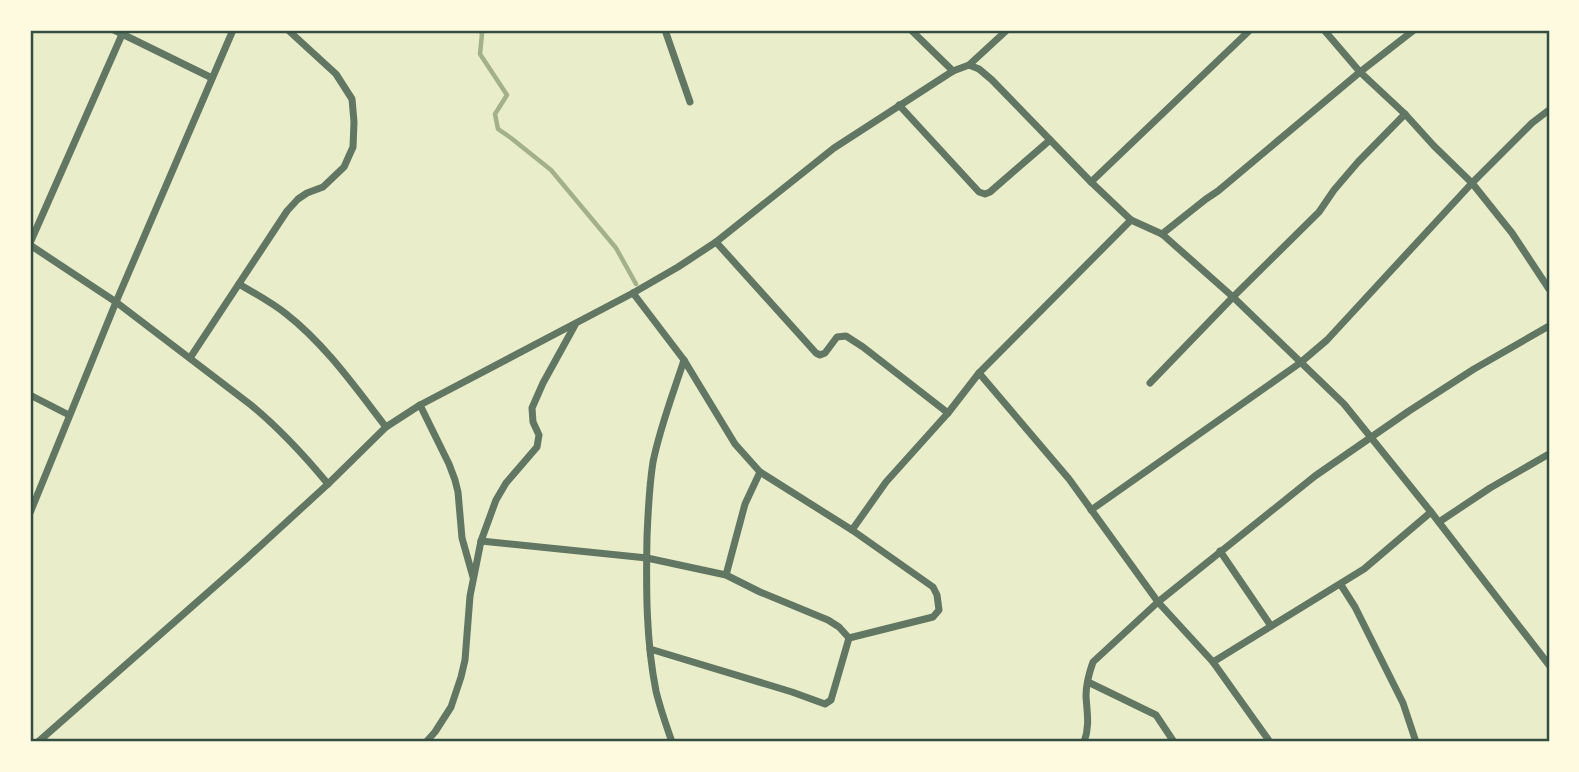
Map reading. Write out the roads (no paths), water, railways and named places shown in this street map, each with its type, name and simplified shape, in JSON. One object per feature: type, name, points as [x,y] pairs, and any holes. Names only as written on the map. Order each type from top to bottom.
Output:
[{"type":"street","points":[[114,30],[123,32],[212,78]]},
{"type":"street","points":[[30,513],[116,302],[233,30]]},
{"type":"street","points":[[190,358],[287,211],[307,193],[323,187],[344,167],[353,148],[352,99],[336,74],[288,30]]},
{"type":"street","points":[[665,30],[690,102]]},
{"type":"street","points":[[911,30],[953,71]]},
{"type":"street","points":[[38,742],[175,623],[328,484],[386,427],[420,405],[678,267],[716,242],[834,148],[953,71],[970,65],[1007,30]]},
{"type":"street","points":[[1091,182],[1250,30]]},
{"type":"street","points":[[1324,30],[1360,72],[1472,183],[1512,233],[1549,289]]},
{"type":"street","points":[[1162,234],[1414,30]]},
{"type":"street","points":[[123,32],[30,244],[116,302],[272,422],[328,484]]},
{"type":"street","points":[[970,65],[992,80],[1131,220],[1162,234],[1233,297],[1344,404],[1432,512],[1549,665]]},
{"type":"street","points":[[899,105],[979,192],[985,194],[1050,140]]},
{"type":"street","points":[[1091,510],[1300,363],[1327,340],[1472,183],[1532,123],[1549,110]]},
{"type":"street","points":[[1150,383],[1319,212],[1357,162],[1405,114]]},
{"type":"street","points":[[852,530],[886,482],[979,373],[1131,220]]},
{"type":"street","points":[[716,242],[816,353],[825,353],[837,337],[846,336],[948,412]]},
{"type":"street","points":[[239,284],[285,312],[319,344],[386,427]]},
{"type":"street","points":[[633,293],[684,360],[735,444],[760,472],[852,530],[933,587],[939,604],[939,610],[933,617],[849,638]]},
{"type":"street","points":[[426,742],[451,706],[461,677],[470,596],[481,541],[496,500],[506,483],[537,447],[539,435],[532,408],[575,324]]},
{"type":"street","points":[[1084,742],[1089,724],[1087,682],[1093,662],[1158,602],[1315,477],[1371,437],[1474,369],[1549,326]]},
{"type":"street","points":[[672,742],[657,694],[650,649],[647,558],[653,464],[663,421],[684,360]]},
{"type":"street","points":[[979,373],[1069,479],[1158,602],[1213,662],[1270,742]]},
{"type":"street","points":[[30,395],[69,415]]},
{"type":"street","points":[[420,405],[455,480],[462,538],[473,578]]},
{"type":"street","points":[[1439,522],[1490,488],[1549,454]]},
{"type":"street","points":[[726,575],[745,504],[760,472]]},
{"type":"street","points":[[1213,662],[1341,585],[1432,512]]},
{"type":"street","points":[[481,541],[647,558],[726,575],[828,620],[849,638]]},
{"type":"street","points":[[1220,551],[1271,626]]},
{"type":"street","points":[[1341,585],[1355,607],[1403,703],[1416,742]]},
{"type":"street","points":[[650,649],[825,704],[831,700],[849,638]]},
{"type":"street","points":[[1087,682],[1156,715],[1174,742]]},
{"type":"waterway","points":[[480,30],[480,54],[507,95],[495,114],[498,129],[551,170],[616,248],[636,284]]}]
